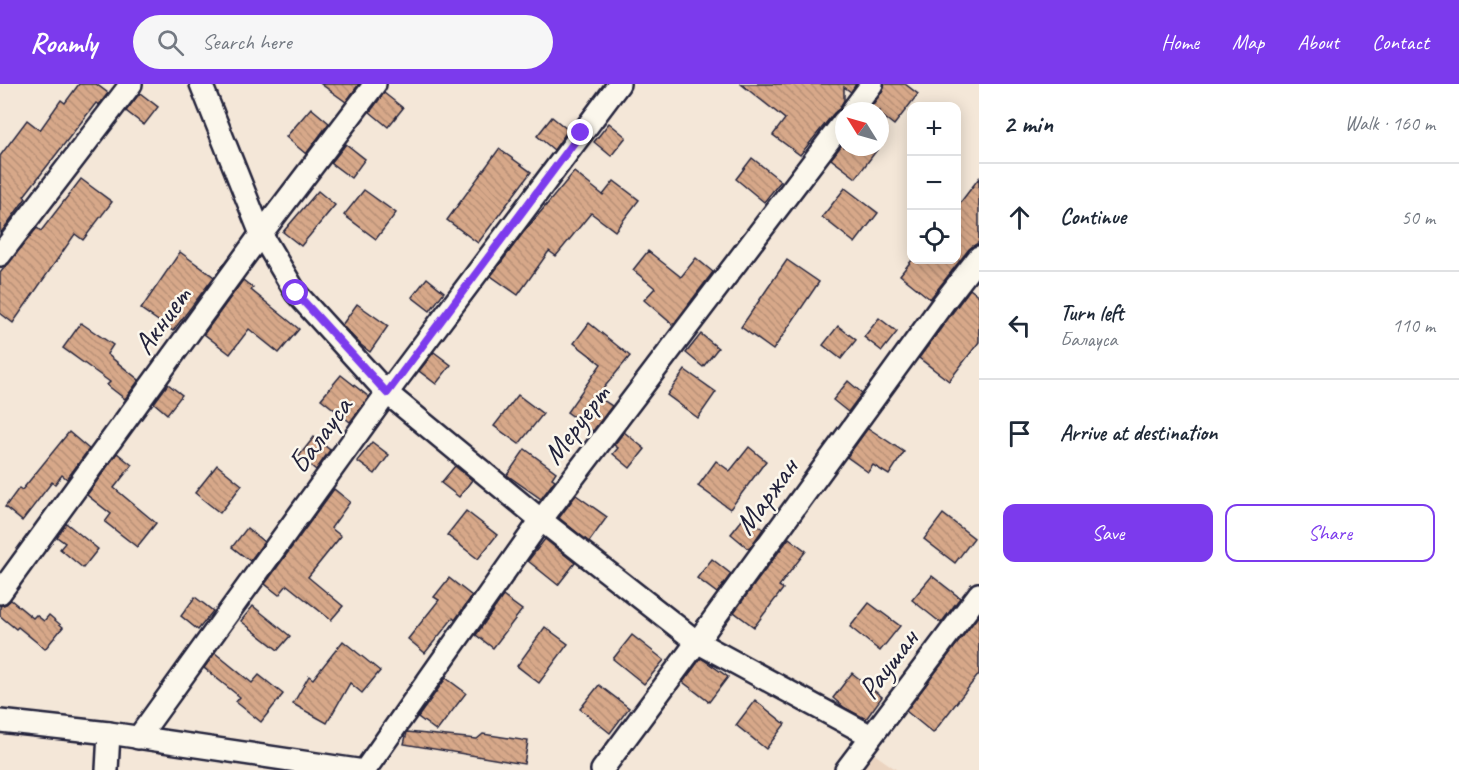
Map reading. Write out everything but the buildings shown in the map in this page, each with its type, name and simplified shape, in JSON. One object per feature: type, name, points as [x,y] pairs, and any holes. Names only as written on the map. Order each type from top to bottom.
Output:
[{"type":"street","points":[[0,255],[131,84]]},
{"type":"street","points":[[201,84],[261,234],[296,293],[387,393],[541,520],[697,642],[871,736]]},
{"type":"street","name":"Акниет","points":[[0,593],[261,234],[375,84]]},
{"type":"street","name":"Балауса","points":[[138,738],[387,393],[619,84]]},
{"type":"street","points":[[859,102],[872,84]]},
{"type":"street","name":"Меруерт","points":[[365,770],[541,520],[835,133]]},
{"type":"street","name":"Маржан","points":[[602,770],[979,257]]},
{"type":"street","name":"Раушан","points":[[846,770],[979,594]]},
{"type":"street","points":[[0,721],[109,733],[299,766],[357,770]]},
{"type":"street","points":[[107,770],[109,733]]},
{"type":"shaded area","points":[[867,749],[897,770],[852,770]]},
{"type":"route","points":[[296,293],[387,393],[581,133]]}]
